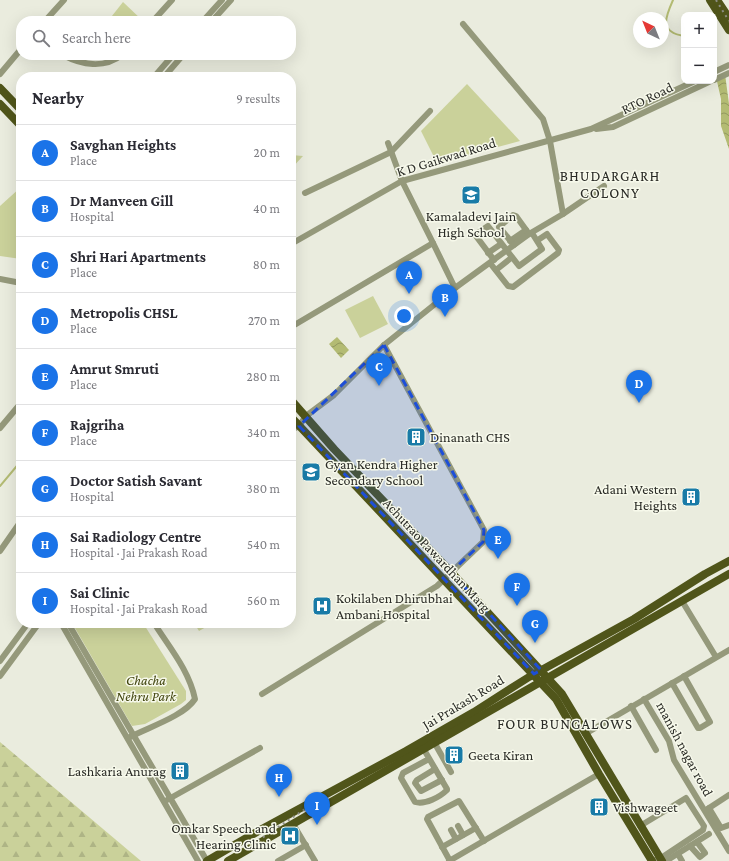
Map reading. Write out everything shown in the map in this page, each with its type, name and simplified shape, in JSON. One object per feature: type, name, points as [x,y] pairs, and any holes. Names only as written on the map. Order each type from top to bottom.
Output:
[{"type":"main road","points":[[710,0],[729,30]]},
{"type":"main road","points":[[717,0],[729,18]]},
{"type":"main road","points":[[0,88],[16,105]]},
{"type":"main road","points":[[0,104],[16,121]]},
{"type":"main road","name":"Achutrao Pawardhan Marg","points":[[296,405],[334,449],[451,572],[538,672]]},
{"type":"main road","name":"Achutrao Pawardhan Marg","points":[[296,423],[444,581],[538,672]]},
{"type":"main road","name":"Jai Prakash Road","points":[[207,861],[299,808],[406,751],[474,712],[538,672],[634,618],[705,574],[729,561]]},
{"type":"main road","name":"Jai Prakash Road","points":[[228,861],[239,858],[292,824],[423,748],[729,574]]},
{"type":"main road","points":[[538,672],[562,694],[659,860]]},
{"type":"main road","points":[[544,679],[599,774],[659,860]]},
{"type":"main road","points":[[299,808],[304,817]]},
{"type":"street","points":[[50,16],[64,0]]},
{"type":"street","points":[[158,16],[172,0]]},
{"type":"street","points":[[208,16],[222,0]]},
{"type":"street","points":[[217,16],[231,0]]},
{"type":"street","points":[[463,24],[543,119],[550,141],[563,214]]},
{"type":"street","points":[[0,74],[16,55]]},
{"type":"street","points":[[73,60],[90,64],[109,63],[114,60]]},
{"type":"street","points":[[158,72],[169,60]]},
{"type":"street","points":[[168,72],[179,60]]},
{"type":"street","points":[[717,71],[729,65]]},
{"type":"street","name":"RTO Road","points":[[717,78],[729,73]]},
{"type":"street","name":"RTO Road","points":[[550,141],[590,129],[688,84]]},
{"type":"street","name":"RTO Road","points":[[590,129],[613,127],[704,84]]},
{"type":"street","points":[[305,193],[391,152],[430,111]]},
{"type":"street","name":"K D Gaikwad Road","points":[[296,241],[402,181],[550,141]]},
{"type":"street","points":[[388,143],[402,181],[455,288]]},
{"type":"street","points":[[296,420],[306,416],[334,395],[384,345],[455,288],[506,251],[512,243],[563,214],[604,186]]},
{"type":"street","points":[[512,243],[499,227],[513,215],[516,216],[529,232],[538,240],[542,249],[519,266],[511,258],[488,226],[481,230],[476,236],[488,253],[496,270],[508,286],[512,287],[559,251],[547,234],[538,240]]},
{"type":"street","points":[[296,325],[433,243]]},
{"type":"street","points":[[488,253],[501,244]]},
{"type":"street","points":[[496,270],[511,258]]},
{"type":"street","points":[[529,258],[537,268]]},
{"type":"street","points":[[0,279],[16,281]]},
{"type":"street","points":[[262,694],[312,665],[444,581],[451,572],[483,542],[484,530],[384,345]]},
{"type":"street","points":[[0,422],[16,404]]},
{"type":"street","points":[[0,428],[16,409]]},
{"type":"street","points":[[0,551],[16,528]]},
{"type":"street","points":[[682,601],[716,657]]},
{"type":"street","points":[[0,661],[24,628]]},
{"type":"street","points":[[0,676],[35,628]]},
{"type":"street","points":[[64,628],[198,861]]},
{"type":"street","points":[[71,628],[207,861]]},
{"type":"street","points":[[128,738],[177,714],[190,705],[194,698],[192,685],[187,673],[157,628]]},
{"type":"street","name":"manish nagar road","points":[[585,734],[631,706],[685,678],[729,650]]},
{"type":"street","points":[[673,685],[698,728],[700,728],[710,722],[685,678]]},
{"type":"street","name":"manish nagar road","points":[[644,699],[669,741],[674,760],[707,809],[729,852]]},
{"type":"street","points":[[631,706],[656,750]]},
{"type":"street","points":[[434,742],[451,772]]},
{"type":"street","points":[[163,802],[260,748]]},
{"type":"street","points":[[423,748],[447,789],[445,792],[424,803],[415,802],[402,776],[429,759]]},
{"type":"street","points":[[435,769],[417,780],[415,784],[421,792],[442,780]]},
{"type":"street","points":[[484,841],[459,801],[428,816],[427,819],[449,861],[484,841],[599,774]]},
{"type":"street","points":[[729,795],[707,809],[721,828],[729,825]]},
{"type":"street","points":[[640,826],[683,798],[688,800],[704,825],[704,829],[659,860]]},
{"type":"street","points":[[292,824],[315,861]]},
{"type":"street","points":[[458,826],[463,835]]},
{"type":"street","points":[[442,847],[476,828]]},
{"type":"street","points":[[719,835],[729,829]]},
{"type":"street","points":[[451,830],[456,839]]},
{"type":"street","points":[[659,860],[678,854],[709,834]]},
{"type":"street","points":[[690,846],[700,857],[705,853],[697,842]]},
{"type":"street","points":[[278,861],[306,846]]},
{"type":"street","points":[[194,854],[201,850]]},
{"type":"street","points":[[678,854],[682,861]]},
{"type":"highlighted area","points":[[384,345],[484,530],[483,542],[451,572],[541,670],[534,674],[299,426]]},
{"type":"green space","points":[[123,2],[138,16],[112,16]]},
{"type":"green space","points":[[467,84],[520,141],[437,163],[421,131]]},
{"type":"green space","points":[[296,155],[303,156],[296,164]]},
{"type":"green space","points":[[16,192],[16,258],[0,256],[0,206]]},
{"type":"green space","points":[[373,296],[388,324],[360,338],[345,310]]},
{"type":"green space","name":"Chacha Nehru Park","points":[[75,628],[146,628],[186,691],[186,700],[181,704],[145,724],[132,726]]},
{"type":"green space","points":[[197,628],[204,628],[199,631]]},
{"type":"green space","points":[[0,742],[141,861],[0,861]]},
{"type":"water","points":[[725,74],[729,104],[729,149],[721,126],[721,99],[717,77]]},
{"type":"water","points":[[337,337],[349,350],[341,358],[329,344]]},
{"type":"waterway","points":[[673,0],[666,18],[667,28],[681,35]]},
{"type":"waterway","points":[[0,486],[16,467]]},
{"type":"railway","points":[[716,0],[729,21]]},
{"type":"railway","points":[[253,844],[311,805]]},
{"type":"place","name":"Kamaladevi Jain High School","points":[[471,195]]},
{"type":"place","name":"Savghan Heights","points":[[409,294]]},
{"type":"place","name":"Dr Manveen Gill","points":[[445,317]]},
{"type":"place","name":"Shri Hari Apartments","points":[[379,386]]},
{"type":"place","name":"Metropolis CHSL","points":[[639,403]]},
{"type":"place","name":"Dinanath CHS","points":[[416,437]]},
{"type":"place","name":"Gyan Kendra Higher Secondary School","points":[[311,472]]},
{"type":"place","name":"Adani Western Heights","points":[[691,497]]},
{"type":"place","name":"Amrut Smruti","points":[[498,559]]},
{"type":"place","name":"Kokilaben Dhirubhai Ambani Hospital","points":[[322,606]]},
{"type":"place","name":"Rajgriha","points":[[517,606]]},
{"type":"place","name":"Doctor Satish Savant","points":[[535,643]]},
{"type":"place","name":"Geeta Kiran","points":[[454,755]]},
{"type":"place","name":"Lashkaria Anurag","points":[[180,771]]},
{"type":"place","name":"Sai Radiology Centre","points":[[279,797]]},
{"type":"place","name":"Vishwageet","points":[[599,807]]},
{"type":"place","name":"Sai Clinic","points":[[317,825]]},
{"type":"place","name":"Omkar Speech and Hearing Clinic","points":[[290,836]]},
{"type":"district","name":"BHUDARGARH COLONY","points":[[610,184]]},
{"type":"district","name":"FOUR BUNGALOWS","points":[[565,724]]}]
